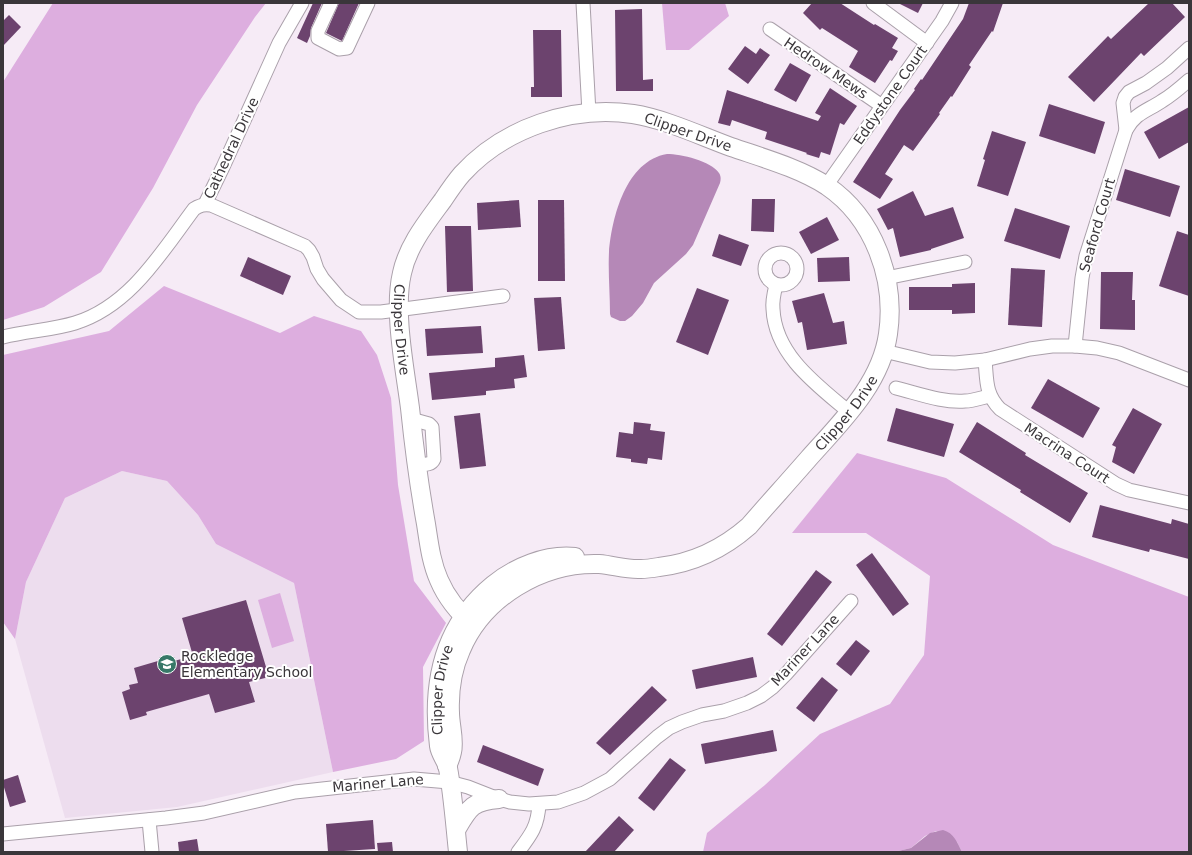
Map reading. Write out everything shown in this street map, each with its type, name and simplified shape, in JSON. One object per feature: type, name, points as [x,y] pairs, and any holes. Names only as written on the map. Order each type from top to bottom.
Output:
[{"type":"street","name":"Cathedral Drive","points":[[302,3],[279,43],[205,204],[212,205],[305,246],[313,256],[317,269],[323,279],[341,300],[359,312],[381,312],[503,296]]},
{"type":"street","points":[[331,3],[318,31],[318,38],[339,49],[347,48],[368,3]]},
{"type":"street","points":[[582,3],[589,113]]},
{"type":"street","points":[[873,3],[927,43]]},
{"type":"street","name":"Eddystone Court","points":[[826,186],[942,22],[952,3]]},
{"type":"street","name":"Hedrow Mews","points":[[770,29],[882,106]]},
{"type":"street","name":"Seaford Court","points":[[1126,130],[1123,103],[1125,97],[1130,92],[1167,68],[1189,48]]},
{"type":"street","name":"Seaford Court","points":[[1075,346],[1082,278],[1086,256],[1126,130],[1137,115],[1162,102],[1189,80]]},
{"type":"street","name":"Clipper Drive","points":[[458,852],[448,774],[439,746],[436,714],[437,688],[445,652],[453,635],[468,622],[491,606],[505,593],[536,577],[570,567],[599,564],[641,569],[662,567],[701,556],[734,538],[754,520],[863,395],[873,378],[884,351],[888,336],[890,315],[889,294],[886,278],[881,258],[871,236],[862,220],[848,204],[826,186],[788,168],[656,120],[614,112],[589,113],[564,117],[538,124],[510,136],[491,148],[461,175],[417,236],[408,255],[402,274],[399,310],[416,464],[433,564],[447,597],[455,609],[468,622]]},
{"type":"street","points":[[3,337],[76,323],[97,314],[117,301],[140,280],[194,209],[205,204]]},
{"type":"street","points":[[886,278],[966,262]]},
{"type":"street","points":[[776,285],[773,297],[773,309],[775,322],[782,342],[793,361],[805,375],[849,412]]},
{"type":"street","points":[[884,351],[930,362],[955,363],[985,360],[1030,349],[1052,346],[1097,348],[1119,353],[1189,380]]},
{"type":"street","points":[[896,388],[963,402],[989,396],[985,360]]},
{"type":"street","name":"Macrina Court","points":[[989,396],[1000,409],[1116,484],[1129,490],[1189,503]]},
{"type":"street","name":"Mariner Lane","points":[[3,834],[149,820],[204,812],[295,792],[448,774],[499,799],[516,803],[539,804],[558,802],[584,793],[610,779],[657,737],[682,722],[702,715],[724,711],[747,703],[761,696],[786,674],[851,601]]},
{"type":"street","points":[[456,830],[465,815],[473,806],[481,801],[499,799]]},
{"type":"street","points":[[518,852],[530,837],[536,824],[539,804]]},
{"type":"street","points":[[149,820],[152,852]]},
{"type":"shaded area","points":[[53,3],[266,3],[255,17],[197,105],[153,188],[101,272],[44,307],[3,320],[3,82]]},
{"type":"shaded area","points":[[662,3],[725,3],[729,16],[689,50],[666,50]]},
{"type":"shaded area","points":[[667,154],[680,155],[709,165],[720,174],[720,183],[693,245],[686,254],[654,283],[643,303],[632,316],[625,321],[620,321],[611,317],[610,314],[609,275],[609,252],[618,207],[631,179],[641,167],[653,159]]},
{"type":"shaded area","points":[[164,286],[280,333],[314,316],[361,331],[377,355],[391,398],[398,485],[414,581],[446,623],[423,667],[424,741],[396,759],[333,772],[294,583],[216,544],[198,515],[167,481],[122,471],[65,498],[26,582],[15,639],[3,622],[3,355],[109,331]]},
{"type":"shaded area","points":[[857,453],[946,478],[1053,545],[1189,597],[1189,852],[962,852],[957,842],[936,831],[925,836],[911,848],[894,852],[703,852],[707,833],[765,785],[820,734],[890,704],[924,655],[930,576],[866,533],[792,533]]},
{"type":"shaded area","name":"Rockledge Elementary School","points":[[122,471],[167,481],[198,515],[216,544],[294,583],[333,772],[177,807],[65,818],[15,639],[26,582],[65,498]]},
{"type":"shaded area","points":[[280,593],[294,641],[272,648],[258,600]]},
{"type":"shaded area","points":[[943,830],[947,831],[953,836],[962,852],[894,852],[911,848],[930,833]]},
{"type":"building","points":[[313,3],[322,3],[311,28],[307,43],[297,38]]},
{"type":"building","points":[[339,3],[359,3],[342,41],[326,33]]},
{"type":"building","points":[[812,3],[840,3],[874,25],[875,24],[898,38],[892,48],[898,51],[892,61],[890,60],[875,83],[849,67],[858,51],[822,28],[820,30],[803,13]]},
{"type":"building","points":[[898,3],[923,3],[918,13]]},
{"type":"building","points":[[969,3],[1003,3],[993,32],[992,31],[969,65],[971,67],[952,97],[951,96],[913,151],[904,145],[885,174],[893,179],[880,199],[853,182],[900,110],[915,90],[914,89],[921,79],[922,80],[963,19]]},
{"type":"building","points":[[1149,3],[1172,3],[1185,17],[1144,56],[1141,53],[1094,102],[1068,77],[1108,36],[1111,39]]},
{"type":"building","points":[[642,9],[643,80],[653,79],[653,91],[616,91],[615,10]]},
{"type":"building","points":[[9,15],[21,27],[3,46],[3,21]]},
{"type":"building","points":[[533,30],[561,30],[562,97],[531,97],[531,87],[534,87]]},
{"type":"building","points":[[745,46],[756,54],[760,48],[770,55],[748,84],[728,69]]},
{"type":"building","points":[[790,63],[811,75],[796,102],[774,90]]},
{"type":"building","points":[[830,88],[857,106],[844,125],[840,123],[830,155],[821,152],[819,158],[806,154],[807,153],[765,139],[767,132],[732,120],[730,126],[718,123],[727,90],[818,121],[821,116],[815,113]]},
{"type":"building","points":[[1049,104],[1105,122],[1095,154],[1039,136]]},
{"type":"building","points":[[1189,107],[1189,142],[1159,159],[1144,132]]},
{"type":"building","points":[[992,131],[1026,142],[1008,196],[977,186],[985,160],[983,159]]},
{"type":"building","points":[[1125,169],[1180,186],[1170,217],[1116,200]]},
{"type":"building","points":[[913,191],[925,216],[953,207],[964,238],[931,250],[900,257],[893,228],[888,230],[877,209]]},
{"type":"building","points":[[752,199],[775,199],[774,232],[751,231]]},
{"type":"building","points":[[519,200],[521,227],[478,230],[477,203]]},
{"type":"building","points":[[538,200],[564,200],[565,281],[538,281]]},
{"type":"building","points":[[1015,208],[1070,226],[1060,259],[1004,241]]},
{"type":"building","points":[[827,217],[839,240],[811,254],[799,232]]},
{"type":"building","points":[[445,226],[471,226],[473,291],[447,292]]},
{"type":"building","points":[[1177,231],[1189,235],[1189,296],[1159,286]]},
{"type":"building","points":[[719,234],[749,245],[741,266],[712,256]]},
{"type":"building","points":[[248,257],[291,276],[283,295],[240,276]]},
{"type":"building","points":[[849,257],[850,281],[818,282],[817,258]]},
{"type":"building","points":[[1011,268],[1045,270],[1042,327],[1008,325]]},
{"type":"building","points":[[1101,272],[1133,272],[1132,300],[1135,300],[1135,330],[1100,329]]},
{"type":"building","points":[[975,283],[975,313],[952,314],[952,310],[909,310],[909,287],[952,287],[952,284]]},
{"type":"building","points":[[697,288],[729,300],[708,355],[676,342]]},
{"type":"building","points":[[824,293],[833,323],[844,321],[847,344],[807,350],[802,322],[798,323],[792,301]]},
{"type":"building","points":[[561,297],[565,349],[538,351],[534,298]]},
{"type":"building","points":[[481,326],[483,353],[427,356],[425,329]]},
{"type":"building","points":[[524,355],[527,377],[514,379],[515,388],[486,391],[486,395],[432,400],[429,373],[495,367],[495,358]]},
{"type":"building","points":[[1048,379],[1100,408],[1083,438],[1031,408]]},
{"type":"building","points":[[896,408],[954,424],[944,457],[887,441]]},
{"type":"building","points":[[1133,408],[1162,424],[1134,474],[1112,462],[1116,447],[1112,445]]},
{"type":"building","points":[[480,413],[486,466],[460,469],[454,416]]},
{"type":"building","points":[[634,422],[651,424],[650,430],[665,432],[662,460],[648,458],[647,464],[631,462],[631,459],[616,457],[619,432],[633,434]]},
{"type":"building","points":[[977,422],[1026,453],[1025,455],[1088,493],[1070,523],[1020,492],[1021,490],[959,452]]},
{"type":"building","points":[[1100,505],[1171,524],[1172,519],[1189,524],[1189,559],[1150,549],[1149,552],[1092,537]]},
{"type":"building","points":[[872,553],[909,604],[893,616],[856,565]]},
{"type":"building","points":[[816,570],[832,582],[782,646],[767,634]]},
{"type":"building","name":"Rockledge Elementary School","points":[[246,600],[269,677],[249,682],[255,702],[215,713],[209,694],[146,712],[147,715],[130,720],[122,692],[130,689],[129,685],[138,683],[134,668],[168,658],[170,662],[193,656],[182,618]]},
{"type":"building","points":[[856,640],[870,651],[851,676],[836,664]]},
{"type":"building","points":[[753,657],[757,677],[696,689],[692,670]]},
{"type":"building","points":[[822,677],[838,690],[814,722],[796,708]]},
{"type":"building","points":[[652,686],[667,700],[610,755],[596,743]]},
{"type":"building","points":[[773,730],[777,751],[705,764],[701,744]]},
{"type":"building","points":[[483,745],[544,769],[538,786],[477,762]]},
{"type":"building","points":[[670,758],[686,770],[654,811],[638,798]]},
{"type":"building","points":[[18,775],[26,802],[10,807],[3,780]]},
{"type":"building","points":[[619,816],[634,830],[614,852],[585,852]]},
{"type":"building","points":[[373,820],[375,849],[328,852],[326,824]]},
{"type":"building","points":[[197,839],[199,852],[179,852],[178,842]]},
{"type":"building","points":[[392,842],[393,852],[378,852],[377,843]]},
{"type":"place","name":"Rockledge Elementary School","points":[[167,664]]}]
